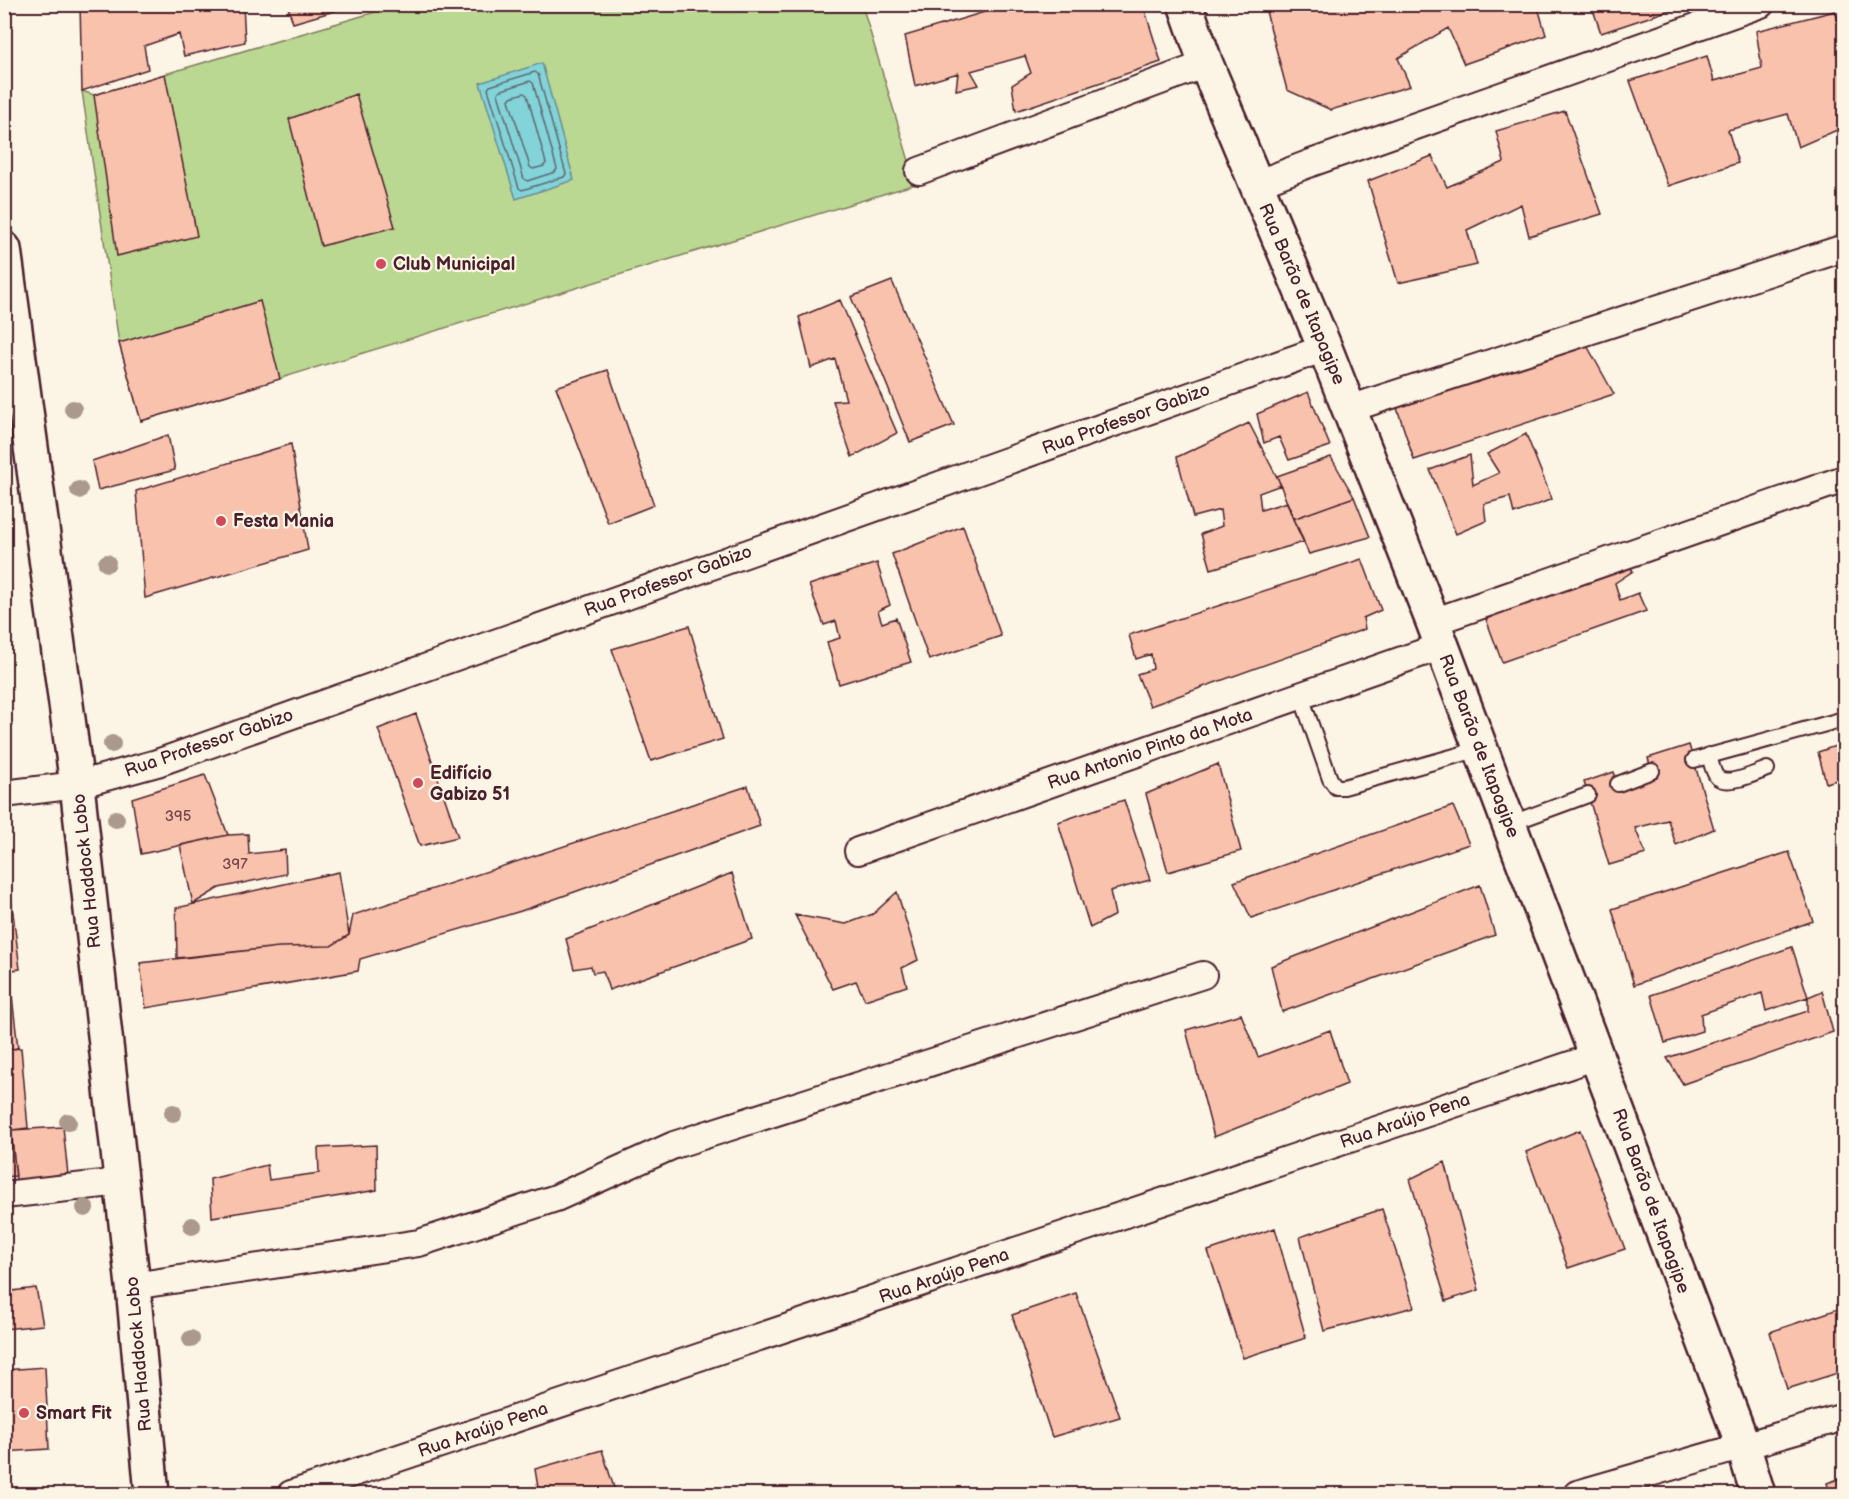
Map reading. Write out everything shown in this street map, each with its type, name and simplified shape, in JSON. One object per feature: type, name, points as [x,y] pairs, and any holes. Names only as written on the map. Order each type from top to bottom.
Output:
[{"type":"street","points":[[1256,184],[1761,4]]},
{"type":"street","name":"Rua Barão de Itapagipe","points":[[1190,6],[1206,64],[1325,348],[1437,634],[1743,1446],[1758,1494]]},
{"type":"street","points":[[919,171],[1206,64]]},
{"type":"street","points":[[1349,409],[1845,248]]},
{"type":"street","name":"Rua Haddock Lobo","points":[[4,249],[77,785],[133,1286],[152,1494]]},
{"type":"street","name":"Rua Professor Gabizo","points":[[4,794],[77,785],[156,763],[1325,348]]},
{"type":"street","name":"Rua Antonio Pinto da Mota","points":[[858,851],[1301,696],[1437,634],[1845,479]]},
{"type":"street","points":[[133,1286],[419,1243],[555,1198],[674,1145],[1203,975]]},
{"type":"street","name":"Rua Araújo Pena","points":[[291,1494],[1597,1056]]},
{"type":"street","points":[[4,1195],[121,1182]]},
{"type":"street","points":[[1577,1494],[1845,1417]]},
{"type":"lane","points":[[1301,696],[1330,779],[1336,787],[1344,787],[1480,749]]},
{"type":"lane","points":[[1694,760],[1845,719]]},
{"type":"lane","points":[[1709,755],[1716,777],[1724,781],[1733,781],[1767,769]]},
{"type":"lane","points":[[1617,784],[1652,771]]},
{"type":"lane","points":[[1509,824],[1588,795]]},
{"type":"green space","name":"Club Municipal","points":[[399,5],[862,5],[916,184],[141,421],[119,343],[82,91],[94,95]]},
{"type":"water","points":[[542,63],[574,180],[516,199],[480,83]]},
{"type":"building","points":[[80,4],[243,4],[245,42],[184,56],[179,34],[144,46],[148,69],[82,91]]},
{"type":"building","points":[[287,4],[337,4],[338,10],[293,23]]},
{"type":"building","points":[[1011,4],[1143,4],[1161,62],[1016,111],[1012,85],[1031,73],[1025,56],[971,71],[979,85],[956,90],[958,73],[915,86],[905,36]]},
{"type":"building","points":[[1264,4],[1537,4],[1546,35],[1464,64],[1448,28],[1398,58],[1410,86],[1331,110],[1287,90]]},
{"type":"building","points":[[1591,4],[1681,4],[1682,6],[1601,33]]},
{"type":"building","points":[[1835,11],[1844,37],[1844,127],[1798,147],[1788,114],[1728,130],[1738,163],[1668,186],[1630,81],[1707,56],[1714,81],[1762,68],[1756,31]]},
{"type":"building","points":[[165,74],[197,236],[117,256],[94,95]]},
{"type":"building","points":[[356,94],[395,227],[321,246],[289,119]]},
{"type":"building","points":[[1565,111],[1602,214],[1529,236],[1521,204],[1467,230],[1477,265],[1398,283],[1368,181],[1432,156],[1447,187],[1504,162],[1496,131]]},
{"type":"building","points":[[892,281],[954,425],[910,442],[851,297]]},
{"type":"building","points":[[840,300],[897,433],[852,457],[833,401],[846,400],[835,359],[811,368],[799,317]]},
{"type":"building","points":[[260,301],[280,379],[141,421],[119,343]]},
{"type":"building","points":[[1585,342],[1614,394],[1414,460],[1397,408]]},
{"type":"building","points":[[608,370],[654,505],[608,523],[556,387]]},
{"type":"building","points":[[1308,392],[1330,446],[1289,460],[1279,437],[1264,443],[1257,414]]},
{"type":"building","points":[[1249,423],[1281,485],[1259,493],[1261,510],[1287,502],[1304,542],[1211,569],[1201,534],[1222,526],[1220,510],[1193,517],[1177,457]]},
{"type":"building","points":[[1526,434],[1552,499],[1514,514],[1510,497],[1484,504],[1486,521],[1456,534],[1430,470],[1470,455],[1473,485],[1499,473],[1487,454]]},
{"type":"building","points":[[168,435],[175,470],[98,490],[92,461]]},
{"type":"building","name":"Festa Mania","points":[[291,444],[308,550],[145,598],[136,491]]},
{"type":"building","points":[[1331,457],[1354,497],[1293,519],[1277,476]]},
{"type":"building","points":[[1354,497],[1370,537],[1309,554],[1293,519]]},
{"type":"building","points":[[963,526],[1001,636],[929,660],[892,554]]},
{"type":"building","points":[[1362,559],[1381,610],[1363,618],[1365,629],[1150,706],[1137,674],[1153,669],[1151,654],[1136,659],[1129,635]]},
{"type":"building","points":[[1627,562],[1633,571],[1615,583],[1620,600],[1638,593],[1646,611],[1502,662],[1486,619]]},
{"type":"building","points":[[877,563],[890,605],[878,611],[882,623],[896,618],[911,662],[839,684],[827,642],[840,638],[836,621],[824,625],[809,585]]},
{"type":"building","points":[[689,626],[723,739],[651,761],[612,649]]},
{"type":"building","name":"Edifício Gabizo 51","points":[[416,714],[458,837],[420,846],[378,729]]},
{"type":"building","points":[[1844,743],[1844,778],[1826,783],[1818,752]]},
{"type":"building","points":[[1689,745],[1714,829],[1676,845],[1668,820],[1635,828],[1646,854],[1609,865],[1584,782],[1614,772],[1620,790],[1653,777],[1648,758]]},
{"type":"building","points":[[1218,764],[1241,851],[1168,872],[1146,794]]},
{"type":"building","points":[[205,775],[228,835],[141,854],[132,798]]},
{"type":"building","points":[[748,786],[760,826],[521,911],[360,959],[358,971],[146,1008],[140,963],[279,947],[331,946],[349,935],[353,915]]},
{"type":"building","points":[[1124,800],[1150,880],[1110,891],[1115,915],[1090,928],[1058,822]]},
{"type":"building","points":[[1453,806],[1469,844],[1251,918],[1234,882]]},
{"type":"building","points":[[248,834],[249,854],[285,850],[286,874],[219,888],[193,904],[180,845],[228,835]]},
{"type":"building","points":[[1789,852],[1813,921],[1634,985],[1612,909]]},
{"type":"building","points":[[4,855],[20,969],[4,971]]},
{"type":"building","points":[[339,872],[349,935],[331,946],[279,947],[177,958],[176,908]]},
{"type":"building","points":[[732,873],[752,939],[609,990],[603,971],[593,973],[591,966],[574,969],[566,939]]},
{"type":"building","points":[[1480,885],[1495,935],[1282,1012],[1271,966]]},
{"type":"building","points":[[897,892],[918,960],[902,968],[907,986],[865,1000],[856,981],[833,989],[795,915],[846,924],[873,914]]},
{"type":"building","points":[[1792,947],[1808,997],[1766,1011],[1762,993],[1701,1014],[1702,1031],[1665,1043],[1651,995]]},
{"type":"building","points":[[9,970],[18,1048],[4,1050],[4,971]]},
{"type":"building","points":[[1822,991],[1833,1032],[1683,1084],[1667,1058],[1808,1011],[1808,997]]},
{"type":"building","points":[[1241,1014],[1258,1057],[1330,1030],[1347,1084],[1214,1137],[1186,1030]]},
{"type":"building","points":[[21,1048],[28,1128],[4,1131],[4,1050]]},
{"type":"building","points":[[63,1127],[68,1175],[16,1180],[11,1130]]},
{"type":"building","points":[[11,1130],[16,1176],[4,1177],[4,1131]]},
{"type":"building","points":[[1580,1130],[1625,1249],[1568,1268],[1526,1152]]},
{"type":"building","points":[[376,1145],[377,1190],[212,1217],[210,1179],[267,1165],[269,1180],[319,1173],[318,1148]]},
{"type":"building","points":[[1445,1162],[1479,1290],[1446,1301],[1410,1179]]},
{"type":"building","points":[[1382,1209],[1414,1307],[1324,1331],[1300,1237]]},
{"type":"building","points":[[1275,1228],[1306,1338],[1243,1358],[1208,1251]]},
{"type":"building","points":[[36,1288],[43,1325],[4,1329],[4,1292]]},
{"type":"building","points":[[1076,1293],[1120,1417],[1052,1437],[1012,1315]]},
{"type":"building","points":[[1844,1307],[1844,1371],[1787,1389],[1770,1332]]},
{"type":"building","points":[[45,1367],[49,1449],[4,1452],[4,1370]]},
{"type":"building","points":[[602,1450],[616,1494],[539,1494],[535,1469]]},
{"type":"building","points":[[1844,1477],[1844,1494],[1830,1494],[1827,1483]]},
{"type":"place","name":"Club Municipal","points":[[381,264]]},
{"type":"place","name":"Festa Mania","points":[[221,521]]},
{"type":"place","name":"Edifício Gabizo 51","points":[[418,783]]},
{"type":"place","name":"Smart Fit","points":[[24,1413]]}]
